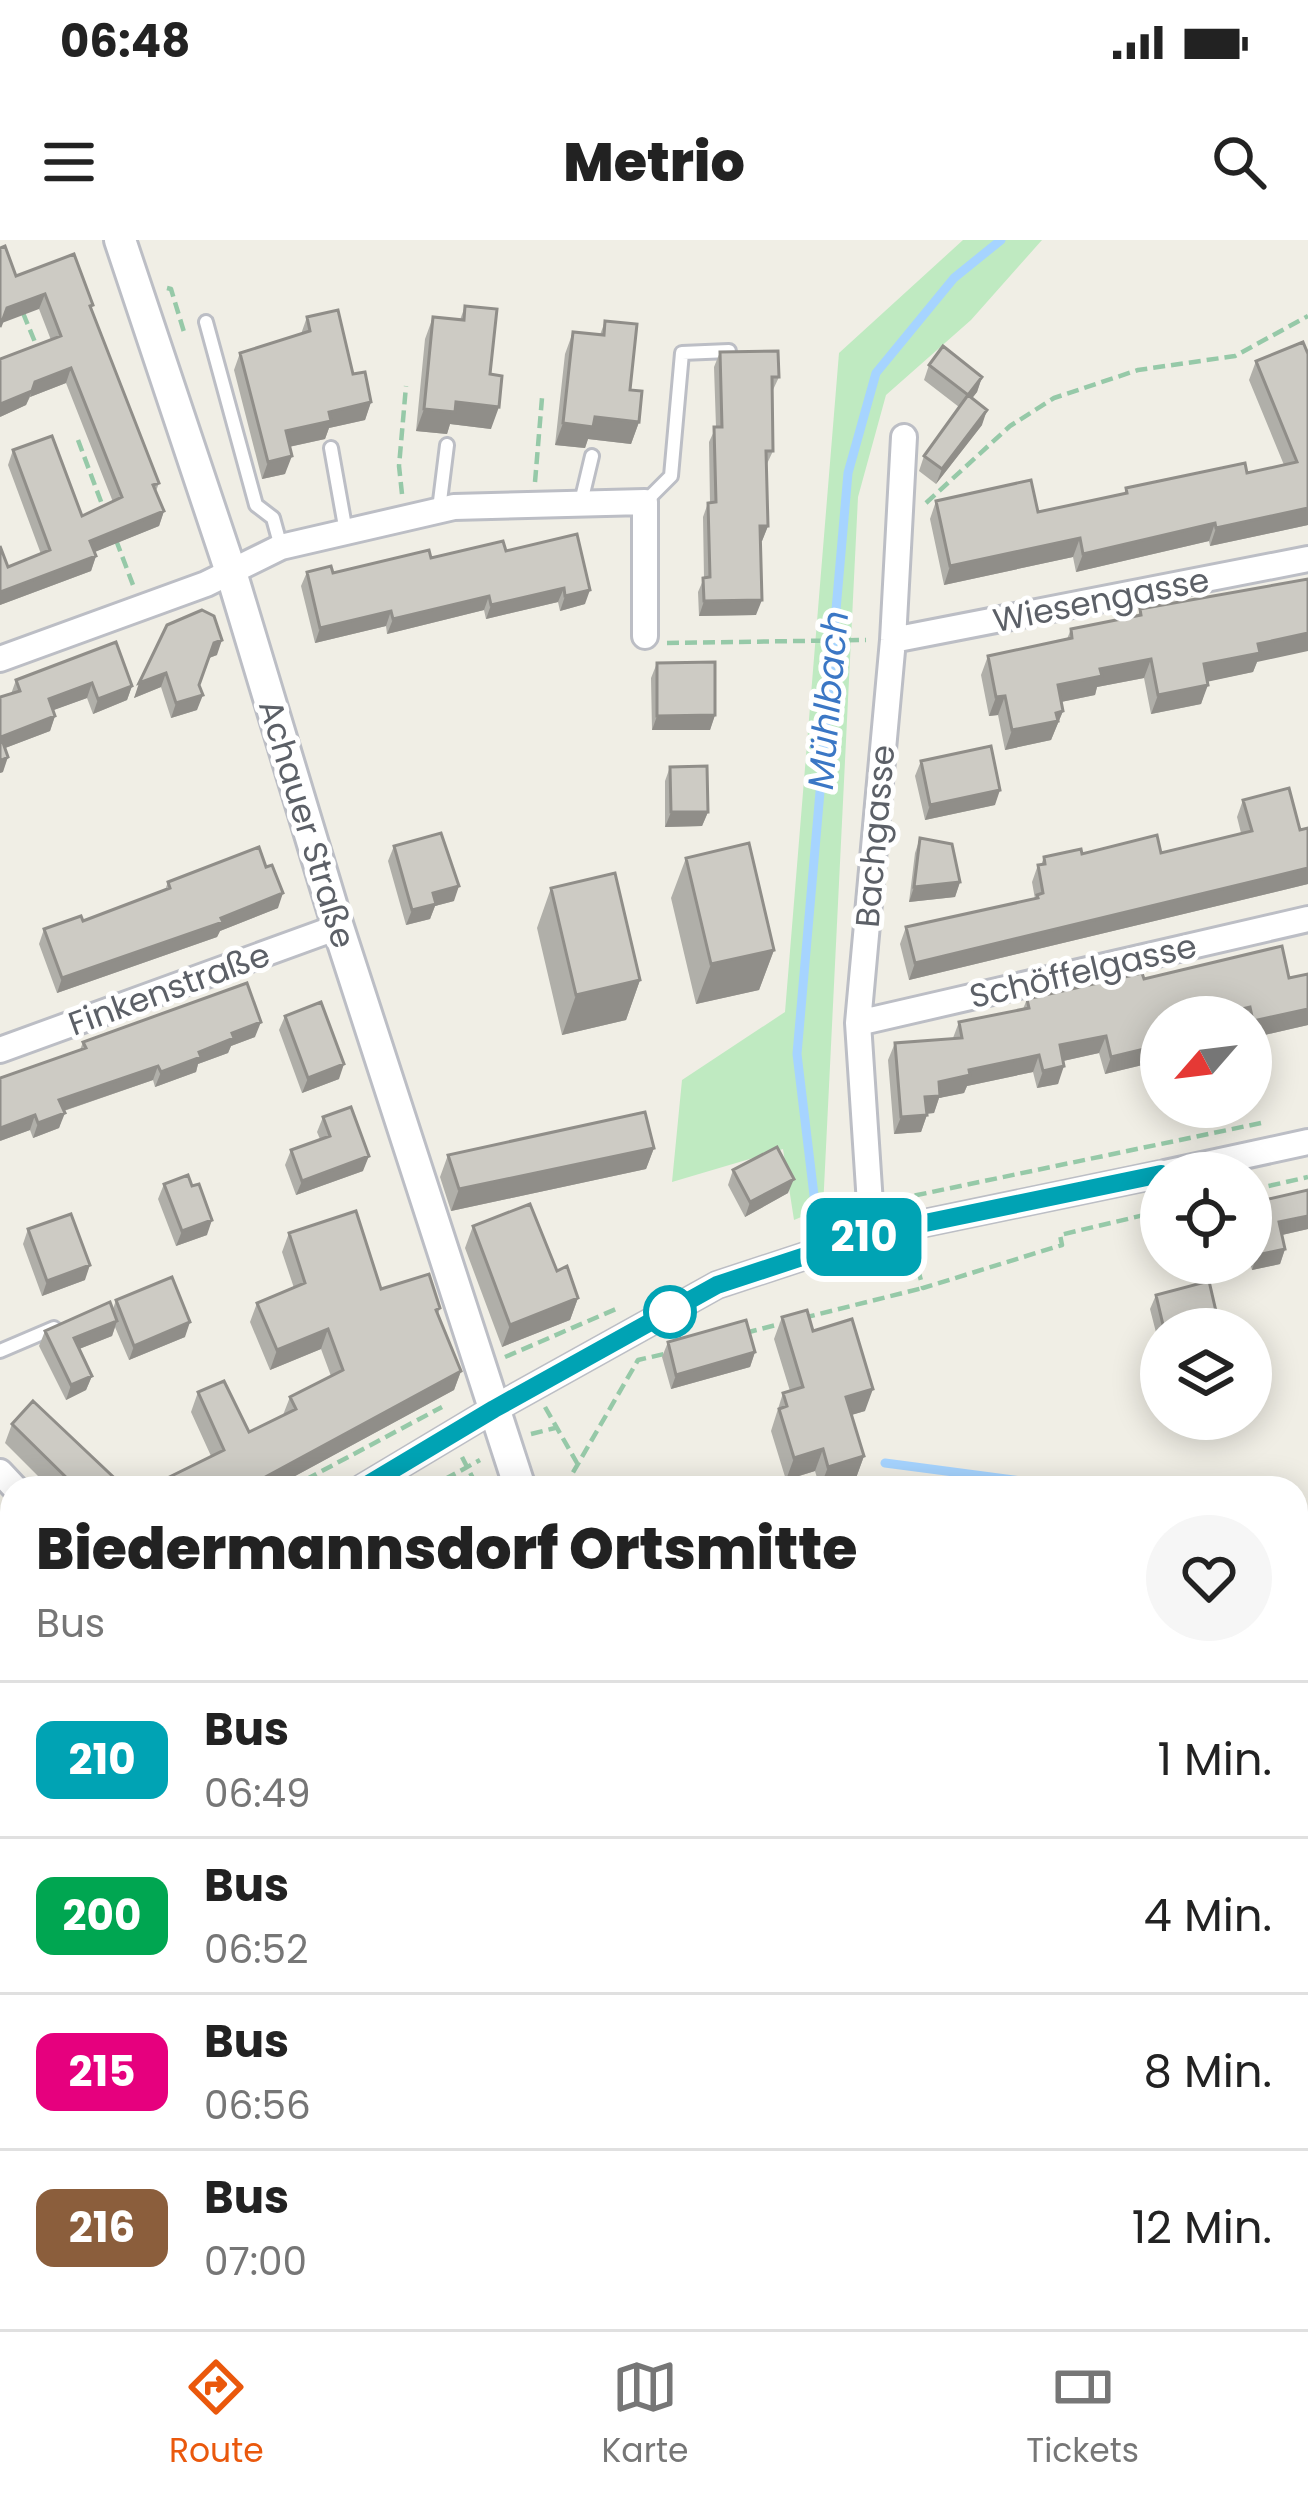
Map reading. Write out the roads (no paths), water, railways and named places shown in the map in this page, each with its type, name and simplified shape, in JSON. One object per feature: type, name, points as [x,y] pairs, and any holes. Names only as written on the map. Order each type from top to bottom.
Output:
[{"type":"street","name":"Achauer Straße","points":[[120,240],[231,572],[338,928],[516,1476]]},
{"type":"street","name":"Bachgasse","points":[[872,1234],[858,1022],[893,640],[904,437]]},
{"type":"street","points":[[0,659],[231,572],[281,547],[439,510],[533,505],[645,502],[645,636]]},
{"type":"street","name":"Wiesengasse","points":[[893,640],[1308,559]]},
{"type":"street","name":"Schöffelgasse","points":[[858,1022],[1308,919]]},
{"type":"street","name":"Finkenstraße","points":[[0,1050],[338,928]]},
{"type":"street","points":[[1261,1152],[1308,1142]]},
{"type":"street","points":[[382,1476],[717,1285],[872,1234],[1140,1178]]},
{"type":"lane","points":[[206,322],[256,505],[273,518],[281,547]]},
{"type":"lane","points":[[645,502],[671,476],[682,353],[728,351]]},
{"type":"lane","points":[[439,510],[448,445]]},
{"type":"lane","points":[[331,448],[346,532]]},
{"type":"lane","points":[[581,504],[592,456]]},
{"type":"lane","points":[[0,1351],[60,1326]]},
{"type":"waterway","name":"Mühlbach","points":[[816,1212],[797,1054],[848,473],[876,373],[954,278],[1001,240]]},
{"type":"waterway","name":"Mühlbach","points":[[885,1463],[984,1476]]}]
